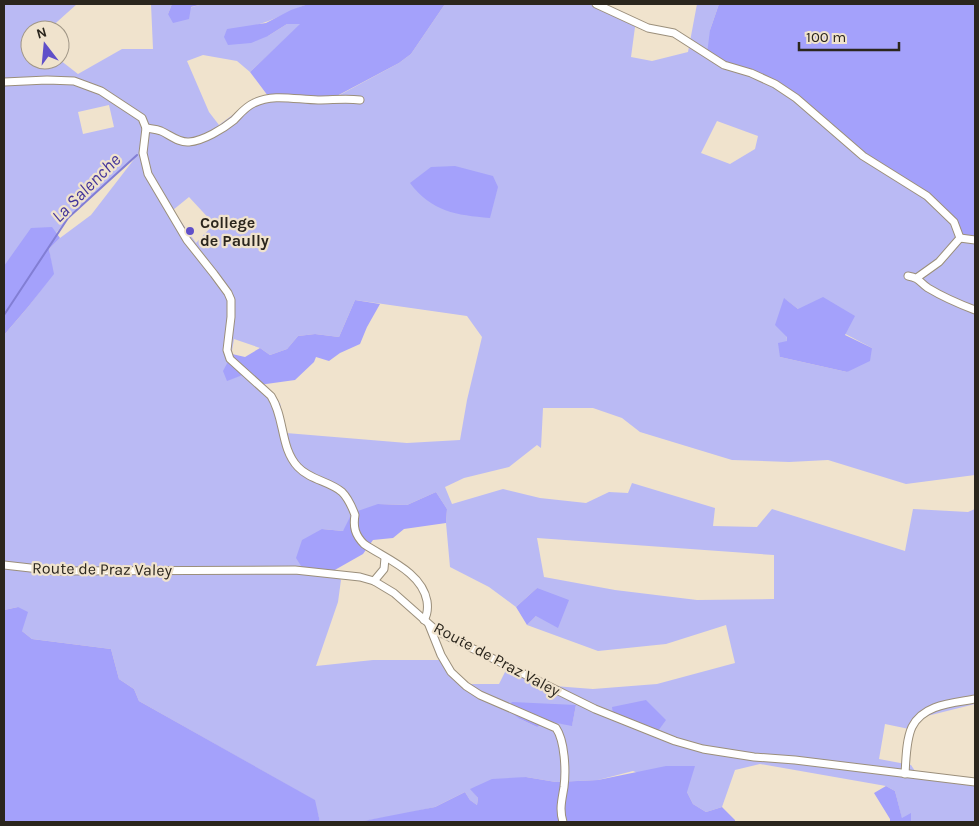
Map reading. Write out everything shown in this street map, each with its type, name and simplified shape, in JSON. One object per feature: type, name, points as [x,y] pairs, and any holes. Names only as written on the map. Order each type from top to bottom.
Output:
[{"type":"street","points":[[596,4],[648,28],[674,33],[724,65],[751,73],[775,84],[796,98],[863,156],[927,196],[954,222],[960,238]]},
{"type":"street","points":[[4,82],[74,81],[101,91],[142,118],[146,128],[144,153],[148,174],[186,240],[214,274],[231,300],[232,308],[226,350],[230,359],[270,396],[275,403],[283,436],[293,461],[299,469],[316,480],[341,491],[356,515],[354,522],[358,538],[364,544],[408,572],[423,588],[428,606],[426,621],[441,656],[451,672],[466,686],[480,695],[556,728],[563,744],[564,784],[560,813],[563,822]]},
{"type":"street","points":[[146,128],[160,131],[179,141],[192,142],[220,129],[233,120],[241,111],[268,98],[320,100],[346,98],[360,100]]},
{"type":"street","points":[[960,238],[975,240]]},
{"type":"street","points":[[908,276],[918,277],[939,262],[960,238]]},
{"type":"street","points":[[918,277],[926,287],[975,310]]},
{"type":"street","points":[[374,581],[384,569],[385,558]]},
{"type":"street","name":"Route de Praz Valey","points":[[4,565],[57,571],[295,570],[343,574],[374,581],[394,593],[437,631],[595,709],[690,746],[754,757],[795,760],[975,782]]},
{"type":"street","points":[[904,774],[911,728],[917,719],[930,710],[947,704],[975,699]]},
{"type":"shaded area","points":[[4,4],[77,4],[59,20],[20,20],[20,70],[70,70],[70,68],[78,74],[122,49],[153,49],[151,4],[172,4],[168,14],[203,4],[308,4],[272,20],[249,27],[268,36],[287,24],[301,24],[250,72],[237,61],[203,55],[187,61],[209,112],[219,125],[246,105],[271,100],[334,98],[399,63],[411,54],[445,4],[596,4],[632,21],[635,27],[631,57],[652,61],[688,52],[697,4],[719,4],[710,30],[775,84],[927,196],[975,240],[975,475],[906,484],[828,460],[789,462],[732,460],[640,432],[622,418],[593,408],[543,408],[541,448],[537,445],[509,467],[464,478],[445,487],[452,504],[503,489],[540,498],[586,503],[609,492],[628,493],[632,483],[715,508],[713,526],[757,527],[772,509],[905,551],[913,509],[968,512],[975,509],[975,704],[923,717],[914,730],[885,724],[879,759],[911,765],[915,771],[922,773],[975,779],[975,822],[911,822],[911,814],[902,819],[895,791],[886,786],[760,764],[735,770],[722,807],[706,812],[693,804],[687,792],[633,771],[598,780],[556,782],[526,777],[471,789],[478,798],[477,805],[470,800],[465,792],[435,807],[399,815],[358,822],[320,822],[314,800],[139,701],[134,689],[119,679],[111,649],[32,639],[22,631],[18,607],[4,610],[4,335],[53,274],[49,249],[60,238],[91,215],[135,158],[68,218],[30,267],[4,275]],"holes":[[[109,105],[114,127],[83,134],[78,112]],[[717,121],[758,136],[755,149],[730,164],[701,153]],[[189,197],[214,224],[196,243],[173,210]],[[785,299],[798,309],[872,348],[847,372],[780,357],[787,341]],[[355,300],[467,316],[482,337],[467,400],[460,440],[407,443],[286,433],[280,403],[248,373],[227,380],[234,339],[260,348],[270,355],[287,349],[298,336],[315,334],[339,337]],[[436,492],[447,509],[446,523],[450,567],[489,587],[516,607],[537,588],[536,616],[527,625],[598,651],[666,644],[726,625],[735,663],[657,684],[593,689],[554,686],[509,664],[499,684],[468,684],[439,660],[373,660],[316,666],[338,602],[341,580],[333,571],[322,529],[343,531],[379,504],[407,505]],[[537,538],[774,555],[774,599],[697,600],[615,590],[544,577]],[[576,705],[572,725],[551,722],[537,727],[520,719]]]},
{"type":"shaded area","points":[[172,4],[203,4],[191,7],[189,19],[173,23],[168,14]]},
{"type":"shaded area","points":[[308,4],[445,4],[411,54],[399,63],[333,98],[271,100],[250,72],[300,24],[287,24],[268,36],[251,43],[228,45],[224,37],[227,29],[266,23],[291,10]]},
{"type":"shaded area","points":[[719,4],[975,4],[975,240],[960,238],[943,211],[863,156],[775,84],[707,54],[710,30]]},
{"type":"shaded area","points":[[455,166],[493,176],[498,187],[490,218],[456,213],[436,206],[418,193],[410,183],[431,167]]},
{"type":"shaded area","points":[[52,227],[60,238],[49,249],[54,274],[4,335],[4,266],[31,228]]},
{"type":"shaded area","points":[[823,297],[855,316],[845,335],[872,348],[870,361],[847,372],[780,357],[778,343],[787,341],[787,337],[775,325],[784,298],[798,309]]},
{"type":"shaded area","points":[[355,300],[380,304],[360,344],[340,353],[329,361],[316,357],[314,362],[295,380],[259,385],[248,373],[227,381],[223,371],[232,354],[245,357],[260,348],[270,355],[287,349],[298,336],[315,334],[339,337]]},
{"type":"shaded area","points":[[436,492],[447,509],[446,523],[404,529],[393,538],[373,540],[363,554],[333,571],[303,569],[296,558],[302,540],[322,529],[343,531],[352,513],[378,504],[407,505]]},
{"type":"shaded area","points":[[537,588],[569,600],[558,628],[536,616],[527,625],[516,607]]},
{"type":"shaded area","points":[[18,607],[28,612],[22,631],[32,639],[111,649],[119,679],[134,689],[139,701],[315,800],[320,822],[4,822],[4,610]]},
{"type":"shaded area","points":[[646,700],[666,720],[658,731],[613,714],[612,707]]},
{"type":"shaded area","points":[[512,702],[576,705],[572,726],[551,722],[537,727],[520,719],[506,709]]},
{"type":"shaded area","points":[[666,766],[695,766],[687,792],[693,804],[706,812],[722,807],[735,822],[358,822],[435,807],[465,792],[470,800],[477,805],[478,798],[470,789],[492,779],[526,777],[556,782],[598,780]]},
{"type":"shaded area","points":[[886,786],[895,791],[902,818],[911,813],[911,822],[890,822],[874,793]]},
{"type":"waterway","name":"La Salenche","points":[[4,315],[68,218],[137,155]]},
{"type":"place","name":"College de Paully","points":[[190,231]]}]
